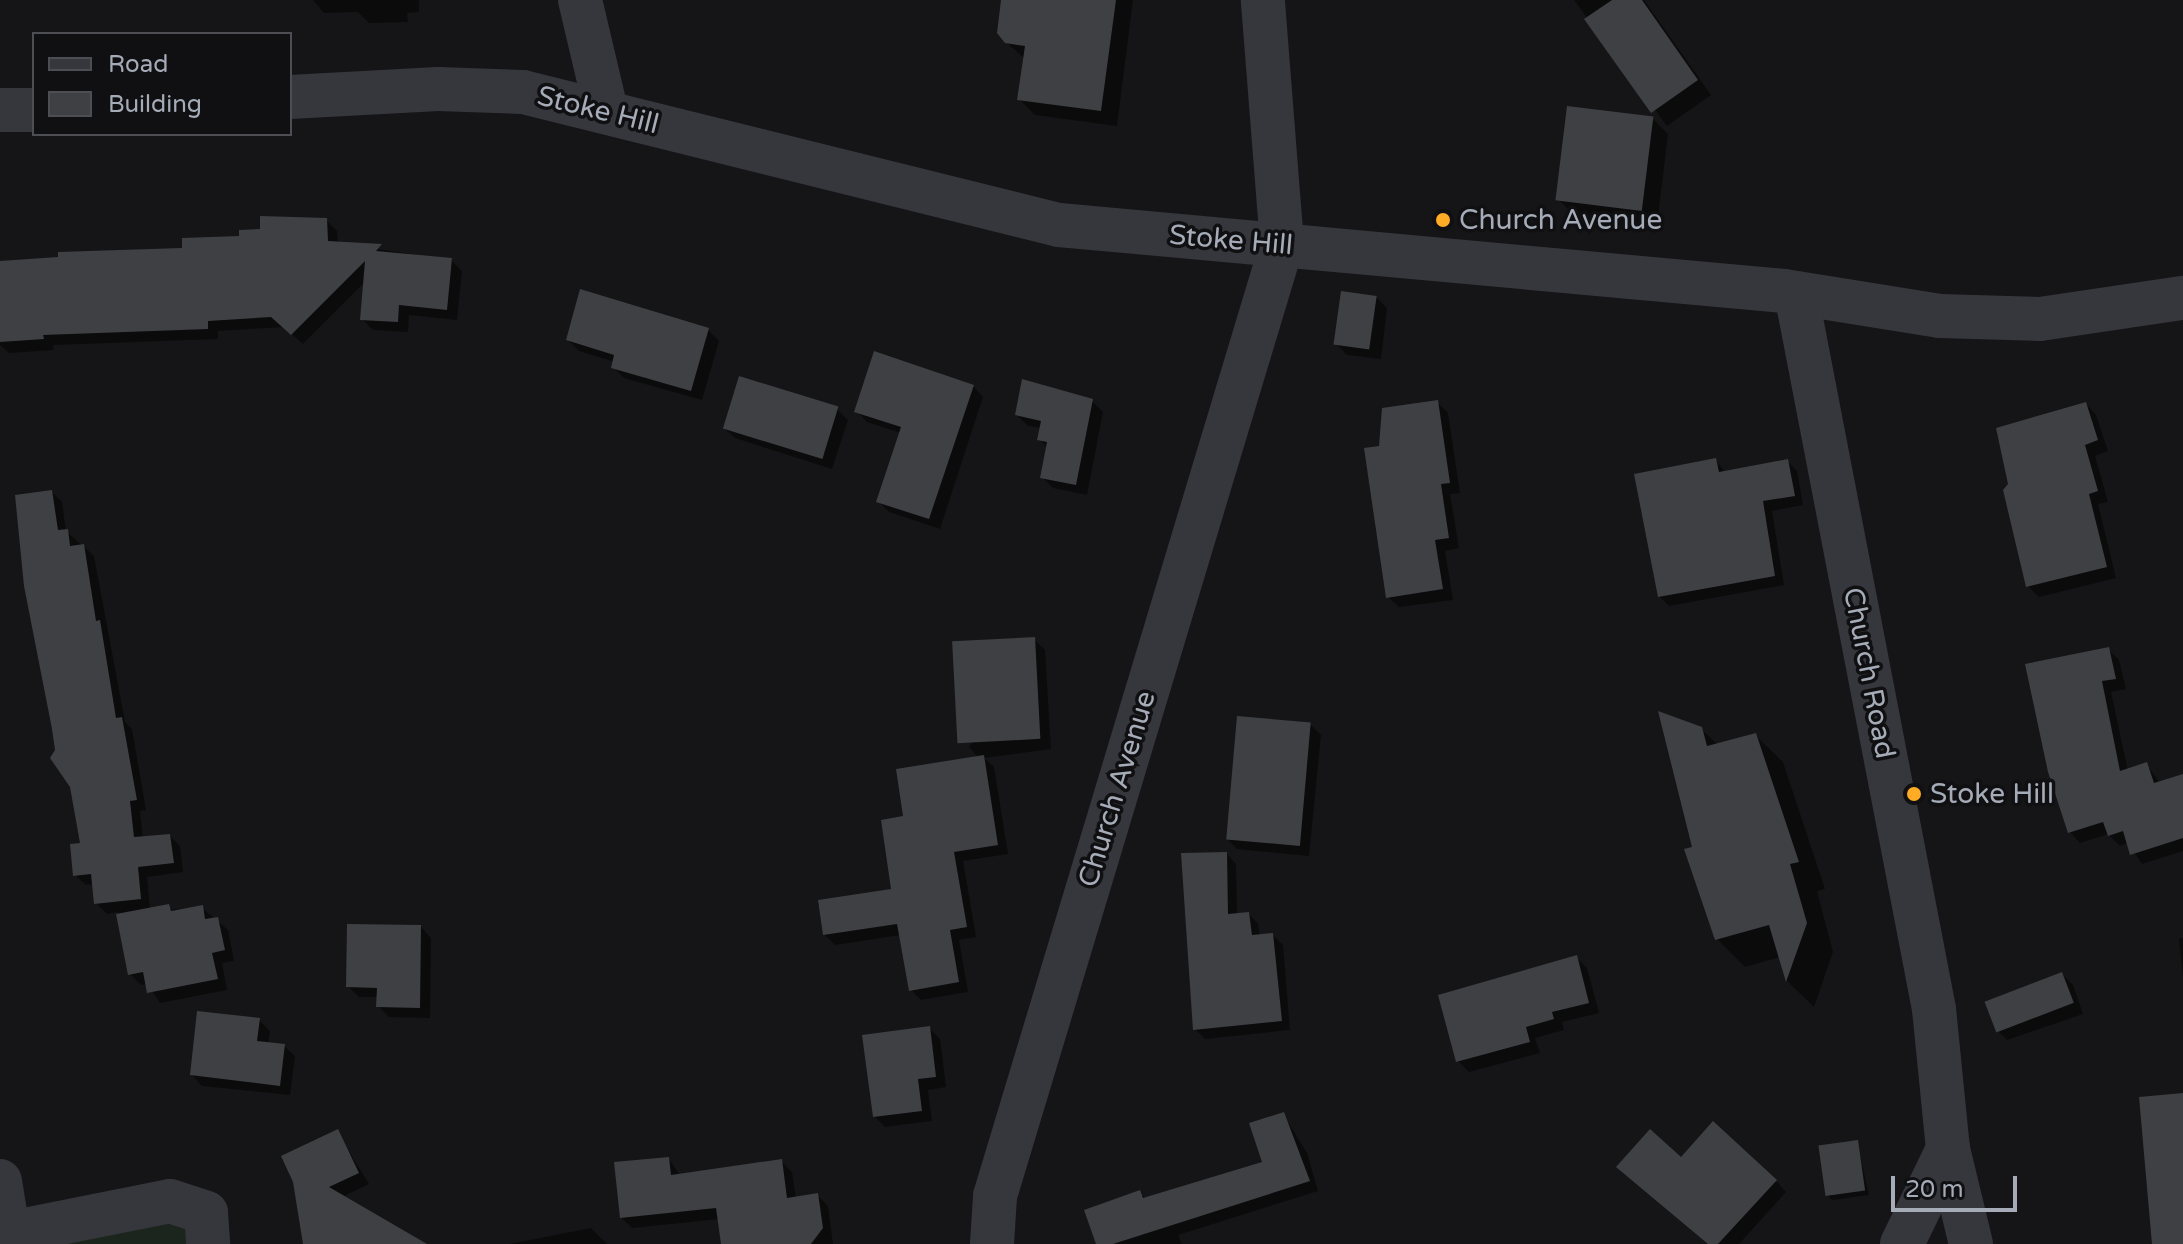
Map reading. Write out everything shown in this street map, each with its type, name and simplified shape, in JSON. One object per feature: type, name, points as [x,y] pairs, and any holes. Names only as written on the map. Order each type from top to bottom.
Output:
[{"type":"street","points":[[580,0],[606,110]]},
{"type":"street","points":[[1263,0],[1282,244]]},
{"type":"street","name":"Stoke Hill","points":[[292,97],[438,89],[509,91],[606,110],[1059,225],[1796,293],[1940,316],[2040,319],[2183,298]]},
{"type":"street","points":[[0,110],[32,110]]},
{"type":"street","name":"Church Avenue","points":[[992,1244],[995,1196],[1282,244]]},
{"type":"street","name":"Church Road","points":[[1796,293],[1934,1009],[1948,1149],[1971,1244]]},
{"type":"street","points":[[1902,1244],[1948,1149]]},
{"type":"street","points":[[0,1181],[6,1237],[170,1201],[206,1213],[208,1244]]},
{"type":"shaded area","points":[[178,1215],[194,1244],[58,1244]]},
{"type":"building","points":[[1001,0],[1116,0],[1101,111],[1017,100],[1025,46],[1005,43],[997,33]]},
{"type":"building","points":[[1612,0],[1642,0],[1698,80],[1651,113],[1584,19]]},
{"type":"building","points":[[1567,106],[1653,117],[1642,211],[1555,200]]},
{"type":"building","points":[[260,216],[327,218],[328,241],[382,244],[376,251],[452,258],[447,310],[399,305],[398,322],[360,320],[365,261],[291,335],[271,317],[208,321],[208,329],[43,335],[44,339],[0,342],[0,261],[58,257],[58,252],[182,248],[182,238],[239,236],[239,230],[260,229]]},
{"type":"building","points":[[580,289],[709,328],[691,391],[611,368],[614,355],[566,340]]},
{"type":"building","points":[[1341,291],[1377,296],[1369,349],[1333,344]]},
{"type":"building","points":[[874,351],[974,385],[929,519],[876,502],[901,427],[854,412]]},
{"type":"building","points":[[739,376],[838,406],[822,459],[723,429]]},
{"type":"building","points":[[1022,379],[1093,399],[1076,485],[1040,478],[1047,442],[1037,440],[1041,421],[1015,415]]},
{"type":"building","points":[[1438,400],[1450,483],[1441,484],[1449,538],[1435,540],[1443,589],[1386,598],[1364,448],[1379,446],[1382,408]]},
{"type":"building","points":[[2086,402],[2098,440],[2085,445],[2098,491],[2089,494],[2107,567],[2026,587],[2003,490],[2008,484],[1996,428]]},
{"type":"building","points":[[1716,458],[1719,472],[1788,459],[1795,496],[1763,501],[1775,576],[1658,597],[1634,474]]},
{"type":"building","points":[[52,490],[58,530],[68,529],[70,546],[84,544],[116,718],[122,717],[137,800],[130,801],[134,837],[170,834],[174,863],[138,867],[141,899],[94,904],[91,874],[73,876],[70,844],[80,843],[70,787],[50,758],[55,750],[24,586],[15,495]]},
{"type":"building","points":[[1035,637],[1040,739],[957,743],[952,641]]},
{"type":"building","points":[[2109,647],[2116,679],[2102,681],[2120,771],[2147,762],[2154,783],[2183,774],[2183,838],[2130,855],[2123,831],[2108,836],[2103,822],[2068,833],[2048,772],[2025,664]]},
{"type":"building","points":[[1658,711],[1702,727],[1707,746],[1756,733],[1799,862],[1790,864],[1807,923],[1786,982],[1769,925],[1715,940],[1684,849],[1692,847]]},
{"type":"building","points":[[1237,716],[1311,722],[1300,846],[1226,840]]},
{"type":"building","points":[[984,755],[998,845],[954,852],[967,927],[950,930],[959,982],[909,991],[897,924],[823,935],[818,900],[891,889],[881,820],[903,816],[896,769]]},
{"type":"building","points":[[1227,852],[1228,914],[1249,912],[1252,935],[1273,933],[1282,1021],[1193,1030],[1181,853]]},
{"type":"building","points":[[169,904],[171,911],[203,905],[205,919],[218,917],[225,950],[212,953],[218,979],[147,993],[143,972],[128,975],[116,914]]},
{"type":"building","points":[[347,924],[421,925],[420,1008],[376,1007],[377,988],[346,987]]},
{"type":"building","points":[[1577,955],[1589,1003],[1552,1012],[1554,1019],[1526,1027],[1530,1042],[1456,1062],[1438,995]]},
{"type":"building","points":[[2062,972],[2074,1003],[1996,1033],[1985,1002]]},
{"type":"building","points":[[197,1011],[260,1018],[257,1041],[285,1044],[280,1086],[190,1075]]},
{"type":"building","points":[[930,1026],[936,1077],[918,1079],[922,1111],[873,1117],[862,1035]]},
{"type":"building","points":[[2183,1093],[2183,1244],[2152,1244],[2139,1097]]},
{"type":"building","points":[[1284,1112],[1310,1181],[1113,1244],[1096,1244],[1084,1210],[1140,1190],[1143,1198],[1262,1162],[1249,1123]]},
{"type":"building","points":[[1713,1121],[1777,1180],[1718,1244],[1708,1244],[1616,1167],[1650,1129],[1681,1157]]},
{"type":"building","points":[[338,1129],[359,1173],[329,1187],[427,1244],[303,1244],[293,1182],[281,1156]]},
{"type":"building","points":[[1858,1140],[1865,1191],[1825,1196],[1818,1146]]},
{"type":"building","points":[[669,1157],[671,1175],[782,1159],[787,1198],[818,1193],[823,1228],[811,1244],[721,1244],[716,1208],[620,1218],[614,1162]]},
{"type":"place","name":"Church Avenue","points":[[1443,220]]},
{"type":"place","name":"Stoke Hill","points":[[1914,794]]}]
